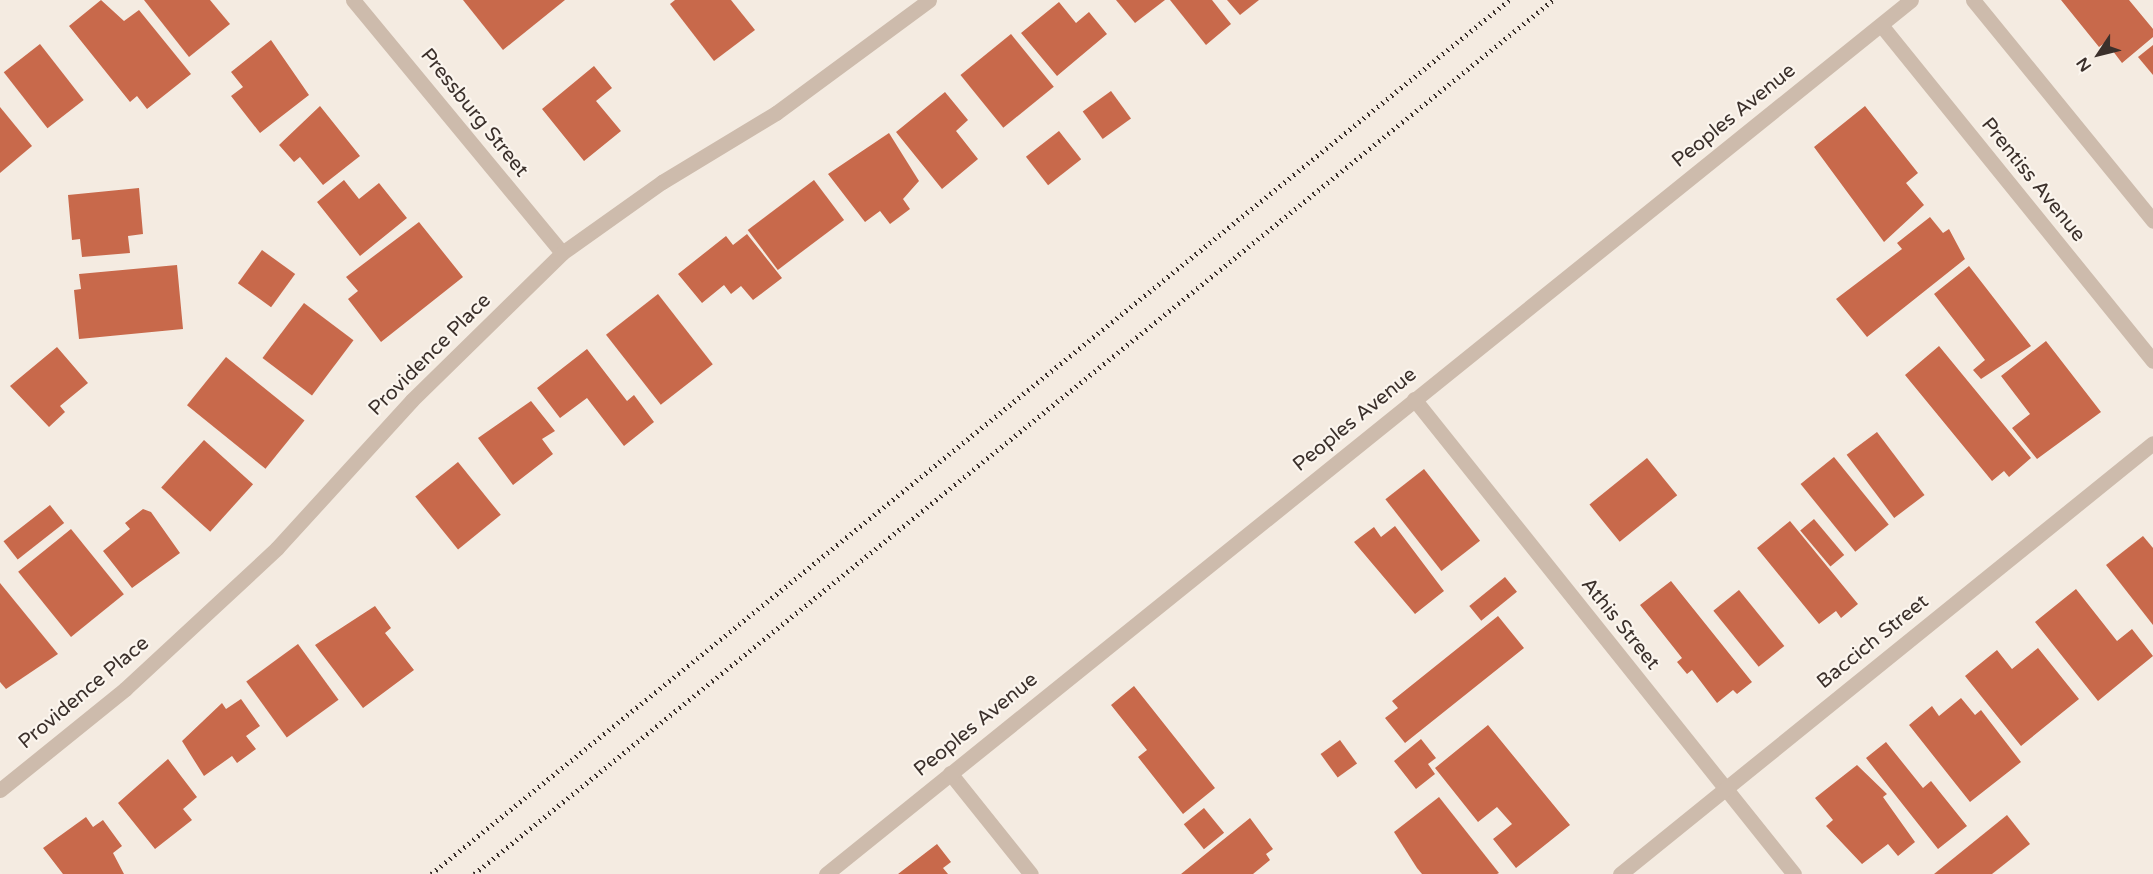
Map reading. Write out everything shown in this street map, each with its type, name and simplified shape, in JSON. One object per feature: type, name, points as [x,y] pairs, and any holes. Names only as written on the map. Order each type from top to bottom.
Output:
[{"type":"street","name":"Pressburg Street","points":[[353,0],[562,253]]},
{"type":"street","name":"Providence Place","points":[[0,790],[125,689],[277,548],[412,400],[562,253],[662,182],[776,113],[929,0]]},
{"type":"street","name":"Peoples Avenue","points":[[825,874],[1911,0]]},
{"type":"street","points":[[1973,0],[2153,221]]},
{"type":"street","name":"Prentiss Avenue","points":[[1881,25],[2153,361]]},
{"type":"street","name":"Athis Street","points":[[1414,399],[1794,874]]},
{"type":"street","name":"Baccich Street","points":[[1620,874],[2153,443]]},
{"type":"street","points":[[950,773],[1031,874]]},
{"type":"building","points":[[101,0],[124,21],[139,10],[191,74],[147,109],[137,96],[130,102],[69,26]]},
{"type":"building","points":[[144,0],[210,0],[230,24],[189,57]]},
{"type":"building","points":[[463,0],[565,0],[503,50]]},
{"type":"building","points":[[675,0],[731,0],[755,30],[714,61],[670,4]]},
{"type":"building","points":[[1116,0],[1165,0],[1135,23]]},
{"type":"building","points":[[1170,0],[1212,0],[1231,24],[1206,45]]},
{"type":"building","points":[[1227,0],[1259,0],[1240,15]]},
{"type":"building","points":[[2061,0],[2129,0],[2153,29],[2153,37],[2122,63],[2106,42],[2099,47]]},
{"type":"building","points":[[1059,2],[1076,23],[1089,12],[1107,34],[1057,76],[1021,33]]},
{"type":"building","points":[[1011,34],[1054,87],[1003,128],[960,75]]},
{"type":"building","points":[[271,40],[309,95],[260,133],[231,96],[243,87],[231,72]]},
{"type":"building","points":[[40,44],[84,100],[47,128],[4,72]]},
{"type":"building","points":[[2153,45],[2153,75],[2138,57]]},
{"type":"building","points":[[594,66],[612,88],[596,101],[621,131],[584,161],[542,109]]},
{"type":"building","points":[[1111,91],[1131,119],[1103,139],[1083,112]]},
{"type":"building","points":[[945,92],[968,120],[956,131],[978,159],[942,189],[896,132]]},
{"type":"building","points":[[320,106],[360,156],[323,185],[300,157],[294,162],[279,145]]},
{"type":"building","points":[[1865,106],[1918,173],[1906,183],[1924,205],[1884,242],[1814,147]]},
{"type":"building","points":[[0,107],[32,146],[0,173]]},
{"type":"building","points":[[1059,131],[1081,159],[1048,185],[1026,157]]},
{"type":"building","points":[[889,133],[919,181],[903,199],[910,209],[890,224],[880,211],[865,222],[828,174]]},
{"type":"building","points":[[344,180],[359,199],[379,183],[407,218],[360,256],[317,202]]},
{"type":"building","points":[[814,180],[844,220],[778,270],[748,230]]},
{"type":"building","points":[[139,188],[143,234],[128,236],[130,253],[82,257],[80,239],[72,240],[68,195]]},
{"type":"building","points":[[1930,217],[1943,233],[1949,229],[1965,259],[1867,337],[1836,299],[1902,249],[1897,243]]},
{"type":"building","points":[[419,222],[463,277],[381,342],[348,299],[358,291],[346,277]]},
{"type":"building","points":[[747,234],[782,278],[753,300],[741,286],[731,294],[724,285],[702,303],[678,274],[726,236],[733,245]]},
{"type":"building","points":[[262,250],[295,274],[271,307],[238,283]]},
{"type":"building","points":[[177,265],[183,329],[79,339],[74,290],[81,289],[79,274]]},
{"type":"building","points":[[1969,266],[2031,346],[1981,379],[1973,370],[1985,360],[1934,294]]},
{"type":"building","points":[[658,294],[713,364],[661,405],[606,335]]},
{"type":"building","points":[[304,303],[354,340],[312,395],[262,358]]},
{"type":"building","points":[[2046,341],[2101,412],[2037,459],[2012,428],[2030,414],[2001,376]]},
{"type":"building","points":[[1939,346],[2031,458],[2009,477],[2004,471],[1992,481],[1905,375]]},
{"type":"building","points":[[57,347],[88,383],[60,406],[65,412],[49,427],[10,386]]},
{"type":"building","points":[[587,349],[627,401],[634,395],[654,422],[624,446],[587,398],[560,418],[537,388]]},
{"type":"building","points":[[226,357],[304,421],[265,469],[187,405]]},
{"type":"building","points":[[531,401],[555,431],[542,439],[553,454],[513,485],[478,438]]},
{"type":"building","points":[[1877,432],[1925,495],[1894,518],[1847,455]]},
{"type":"building","points":[[204,440],[253,484],[210,532],[161,488]]},
{"type":"building","points":[[1834,457],[1889,525],[1855,552],[1801,484]]},
{"type":"building","points":[[1647,458],[1677,495],[1620,542],[1589,505]]},
{"type":"building","points":[[458,462],[501,515],[458,549],[415,497]]},
{"type":"building","points":[[1424,469],[1480,541],[1441,571],[1385,499]]},
{"type":"building","points":[[50,505],[64,523],[18,559],[4,541]]},
{"type":"building","points":[[143,509],[151,512],[180,553],[132,588],[103,551],[130,529],[125,523]]},
{"type":"building","points":[[1814,519],[1844,555],[1830,567],[1800,531]]},
{"type":"building","points":[[1790,521],[1858,604],[1841,618],[1836,611],[1819,624],[1757,548]]},
{"type":"building","points":[[1395,526],[1444,591],[1415,614],[1354,542],[1374,527],[1381,537]]},
{"type":"building","points":[[71,529],[124,594],[71,637],[18,572]]},
{"type":"building","points":[[2143,536],[2153,548],[2153,625],[2106,565]]},
{"type":"building","points":[[1505,577],[1517,592],[1481,621],[1469,606]]},
{"type":"building","points":[[1671,581],[1752,682],[1737,694],[1733,690],[1717,703],[1692,670],[1687,674],[1677,662],[1682,658],[1640,605]]},
{"type":"building","points":[[0,583],[58,654],[6,689],[0,682]]},
{"type":"building","points":[[2076,589],[2117,641],[2132,629],[2153,656],[2098,701],[2035,622]]},
{"type":"building","points":[[1739,590],[1784,646],[1759,667],[1713,611]]},
{"type":"building","points":[[375,606],[391,628],[385,633],[414,670],[363,708],[315,645]]},
{"type":"building","points":[[1498,616],[1524,648],[1405,743],[1385,718],[1398,708],[1392,701]]},
{"type":"building","points":[[298,644],[339,700],[287,737],[246,682]]},
{"type":"building","points":[[2038,648],[2079,699],[2021,746],[1965,676],[1997,650],[2012,669]]},
{"type":"building","points":[[1134,686],[1215,788],[1183,814],[1138,757],[1147,750],[1111,705]]},
{"type":"building","points":[[1961,698],[1975,715],[1981,710],[2021,762],[1970,802],[1909,725],[1932,706],[1939,716]]},
{"type":"building","points":[[241,699],[260,726],[246,736],[256,749],[237,763],[232,756],[204,776],[182,741],[222,703],[226,709]]},
{"type":"building","points":[[1488,725],[1570,825],[1516,868],[1493,839],[1512,824],[1497,807],[1478,822],[1435,768]]},
{"type":"building","points":[[1421,739],[1436,758],[1428,764],[1435,774],[1416,789],[1394,761]]},
{"type":"building","points":[[1340,740],[1357,763],[1338,778],[1321,754]]},
{"type":"building","points":[[1886,742],[1923,788],[1931,781],[1967,826],[1938,849],[1866,758]]},
{"type":"building","points":[[168,759],[197,797],[183,809],[192,820],[155,849],[118,803]]},
{"type":"building","points":[[1857,765],[1887,794],[1883,797],[1915,842],[1898,856],[1888,844],[1862,864],[1826,826],[1833,820],[1815,798]]},
{"type":"building","points":[[1439,797],[1499,873],[1422,874],[1417,868],[1394,832]]},
{"type":"building","points":[[1204,808],[1224,833],[1204,849],[1184,824]]},
{"type":"building","points":[[2007,815],[2030,844],[1992,874],[1934,874]]},
{"type":"building","points":[[86,817],[93,827],[103,820],[122,846],[113,853],[124,874],[63,874],[43,848]]},
{"type":"building","points":[[1250,818],[1273,849],[1266,854],[1270,860],[1253,874],[1181,874]]},
{"type":"building","points":[[937,844],[951,862],[943,868],[948,874],[898,874]]},
{"type":"railway","points":[[431,874],[1509,0]]},
{"type":"railway","points":[[474,874],[1553,0]]}]
